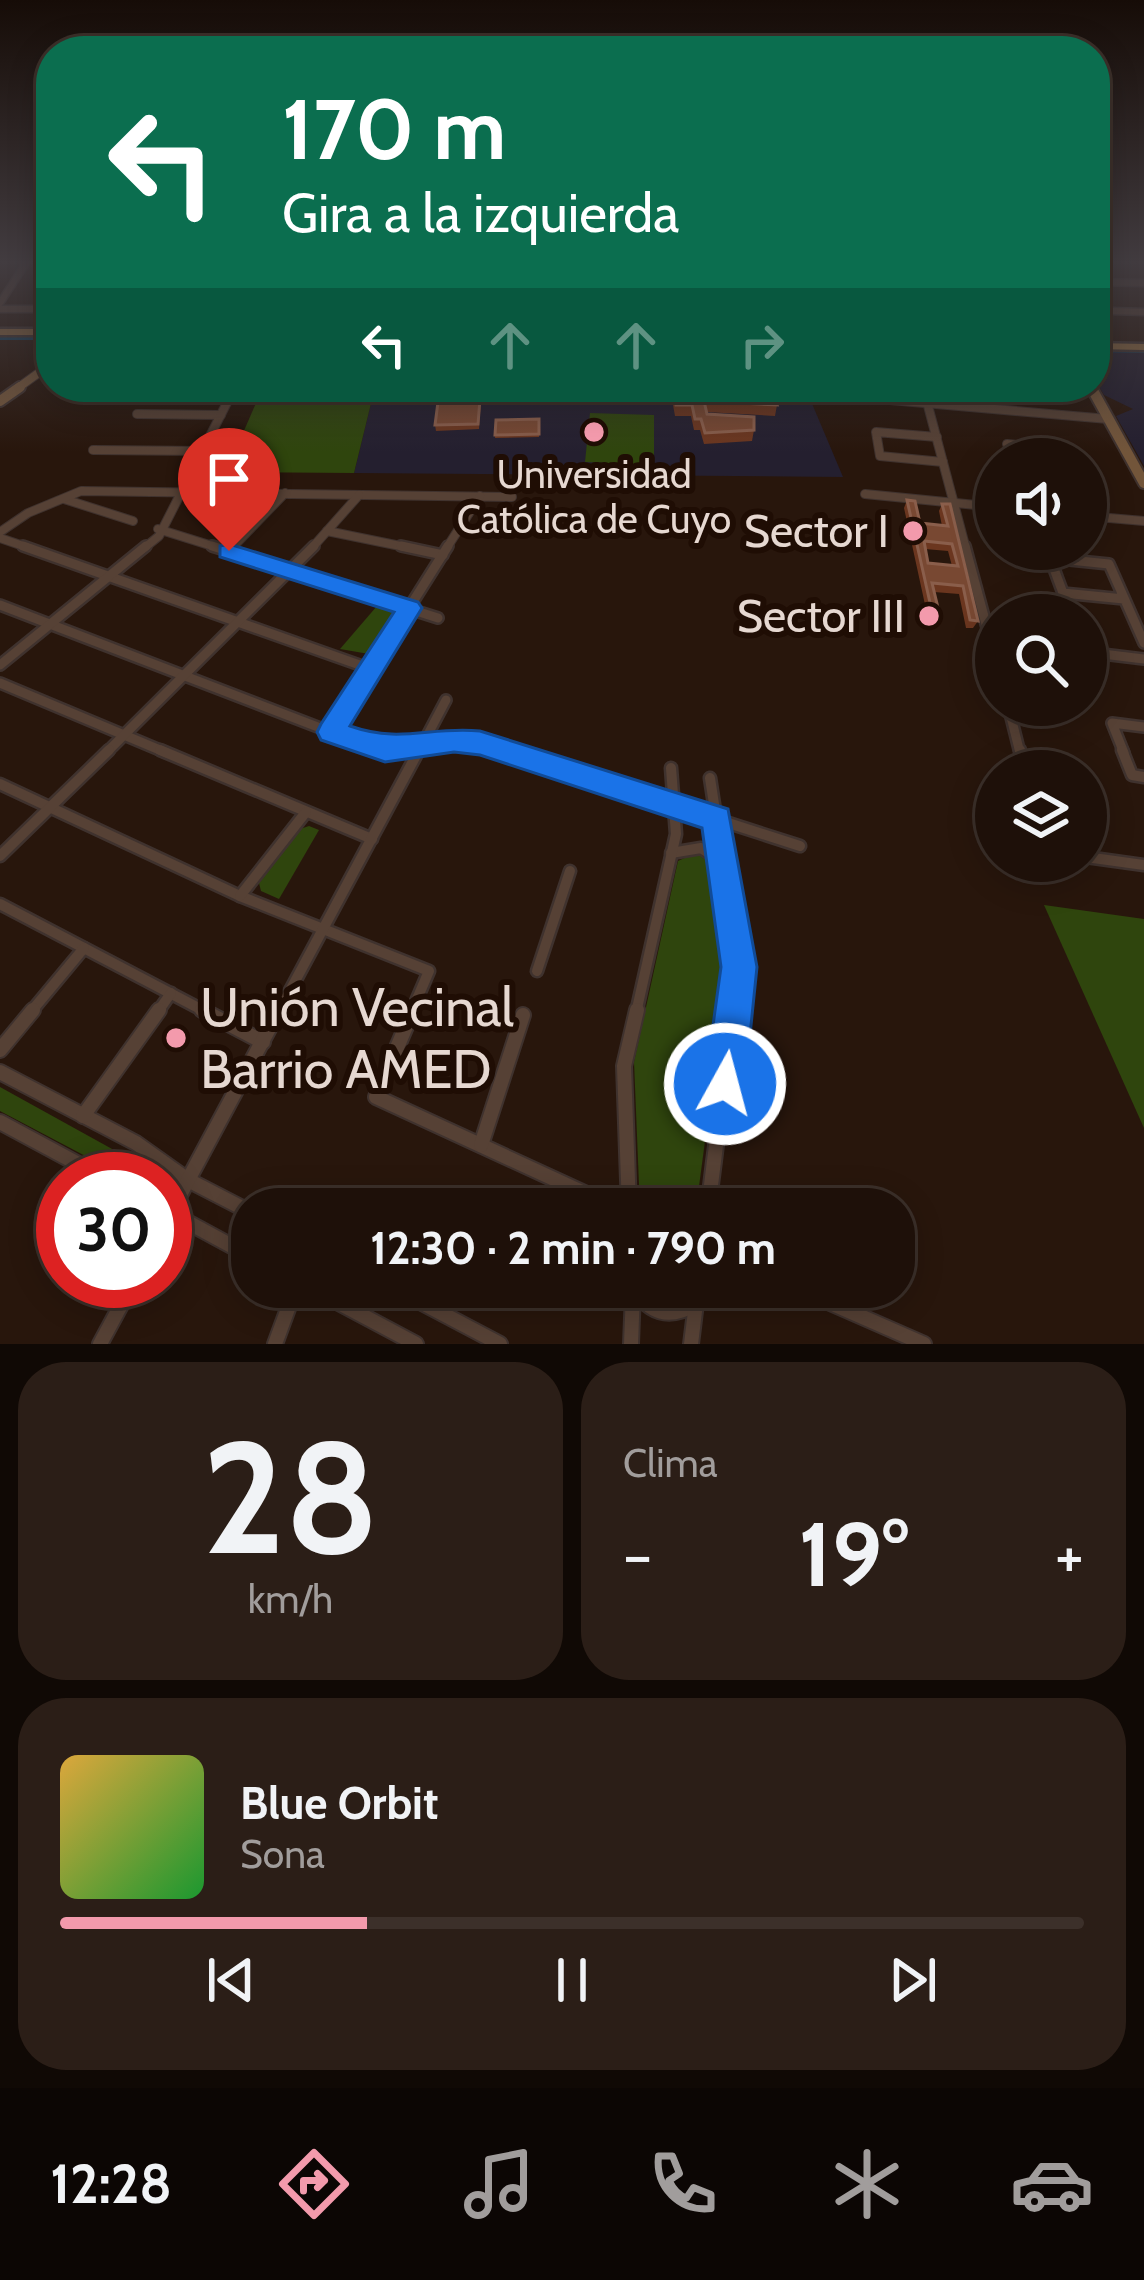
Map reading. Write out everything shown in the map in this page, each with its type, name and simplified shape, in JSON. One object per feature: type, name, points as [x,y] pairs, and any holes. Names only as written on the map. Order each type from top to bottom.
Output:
[{"type":"main road","points":[[0,332],[36,332]]},
{"type":"main road","points":[[1110,345],[1144,346]]},
{"type":"main road","points":[[0,401],[36,375]]},
{"type":"main road","points":[[1098,402],[1144,483]]},
{"type":"street","points":[[0,665],[148,547],[224,402]]},
{"type":"street","points":[[907,402],[1108,419]]},
{"type":"street","points":[[928,404],[980,594]]},
{"type":"street","points":[[137,414],[218,415]]},
{"type":"street","points":[[937,437],[876,432],[880,456],[943,462]]},
{"type":"street","points":[[94,450],[200,451]]},
{"type":"street","points":[[0,535],[82,490],[512,497]]},
{"type":"street","points":[[229,551],[285,494]]},
{"type":"street","points":[[865,494],[975,505]]},
{"type":"street","points":[[0,856],[292,572],[359,495]]},
{"type":"street","points":[[331,732],[480,496]]},
{"type":"street","points":[[62,499],[133,521]]},
{"type":"street","points":[[1107,517],[1144,521]]},
{"type":"street","points":[[161,530],[438,618]]},
{"type":"street","points":[[327,531],[443,555]]},
{"type":"street","points":[[0,535],[371,668]]},
{"type":"street","points":[[1124,599],[1063,592],[1050,557],[1108,564],[1124,599],[1144,643]]},
{"type":"street","points":[[0,605],[376,749],[454,740],[480,743],[800,846]]},
{"type":"street","points":[[1107,655],[1144,659]]},
{"type":"street","points":[[0,683],[372,839]]},
{"type":"street","points":[[192,1173],[446,700]]},
{"type":"street","points":[[1144,727],[1112,723],[1132,776],[1144,777]]},
{"type":"street","points":[[628,1188],[624,1066],[671,854],[675,806],[670,767]]},
{"type":"street","points":[[710,778],[739,967],[711,1188]]},
{"type":"street","points":[[0,784],[240,896],[429,970],[376,1097],[574,1188]]},
{"type":"street","points":[[240,896],[307,812]]},
{"type":"street","points":[[671,854],[685,847],[701,848],[724,866]]},
{"type":"street","points":[[1107,860],[1144,866]]},
{"type":"street","points":[[537,971],[570,871]]},
{"type":"street","points":[[0,904],[262,1042]]},
{"type":"street","points":[[0,1050],[84,948]]},
{"type":"street","points":[[83,1115],[171,994]]},
{"type":"street","points":[[481,1145],[523,1015]]},
{"type":"street","points":[[0,1072],[149,1152]]},
{"type":"street","points":[[0,1122],[56,1152]]},
{"type":"street","points":[[192,1182],[231,1202]]},
{"type":"street","points":[[192,1228],[231,1247]]},
{"type":"street","points":[[100,1344],[119,1308]]},
{"type":"street","points":[[275,1344],[288,1308]]},
{"type":"street","points":[[348,1308],[416,1344]]},
{"type":"street","points":[[432,1308],[500,1344]]},
{"type":"street","points":[[631,1344],[632,1308]]},
{"type":"street","points":[[647,1308],[661,1316],[686,1308]]},
{"type":"street","points":[[691,1344],[695,1308]]},
{"type":"street","points":[[842,1308],[924,1344]]},
{"type":"shaded area","points":[[1110,351],[1144,352],[1144,466],[1116,416],[1133,409],[1110,398]]},
{"type":"shaded area","name":"Universidad Católica de Cuyo","points":[[371,402],[811,402],[843,477],[354,473]]},
{"type":"green space","points":[[256,402],[371,402],[354,473],[226,472]]},
{"type":"green space","points":[[590,413],[654,415],[654,465],[585,462]]},
{"type":"green space","points":[[377,606],[394,616],[369,654],[340,649]]},
{"type":"green space","points":[[300,829],[319,830],[279,899],[261,891],[259,883]]},
{"type":"green space","points":[[697,852],[714,866],[728,968],[699,1188],[639,1188],[634,1062],[678,861]]},
{"type":"green space","points":[[1044,905],[1144,919],[1144,1128]]},
{"type":"green space","points":[[0,1087],[118,1152],[78,1152],[0,1111]]},
{"type":"building","points":[[438,402],[480,402],[478,424],[435,425]]},
{"type":"building","points":[[704,402],[707,414],[754,417],[754,430],[705,433],[692,405],[676,405]]},
{"type":"building","points":[[539,419],[539,434],[495,435],[496,420]]},
{"type":"building","points":[[907,500],[915,501],[920,523],[948,526],[942,504],[950,504],[975,621],[970,620],[963,586],[932,583],[940,616],[933,616]],"holes":[[[924,541],[952,544],[958,566],[928,563]]]},
{"type":"waterway","points":[[0,337],[36,337]]},
{"type":"waterway","points":[[1110,349],[1144,350]]},
{"type":"place","name":"Universidad Católica de Cuyo","points":[[594,432]]},
{"type":"place","name":"Sector I","points":[[913,531]]},
{"type":"place","name":"Sector III","points":[[929,616]]},
{"type":"place","name":"Unión Vecinal Barrio AMED","points":[[176,1038]]},
{"type":"route","points":[[229,551],[410,608],[331,732],[385,750],[454,740],[480,743],[716,819],[739,967],[725,1084]]}]
